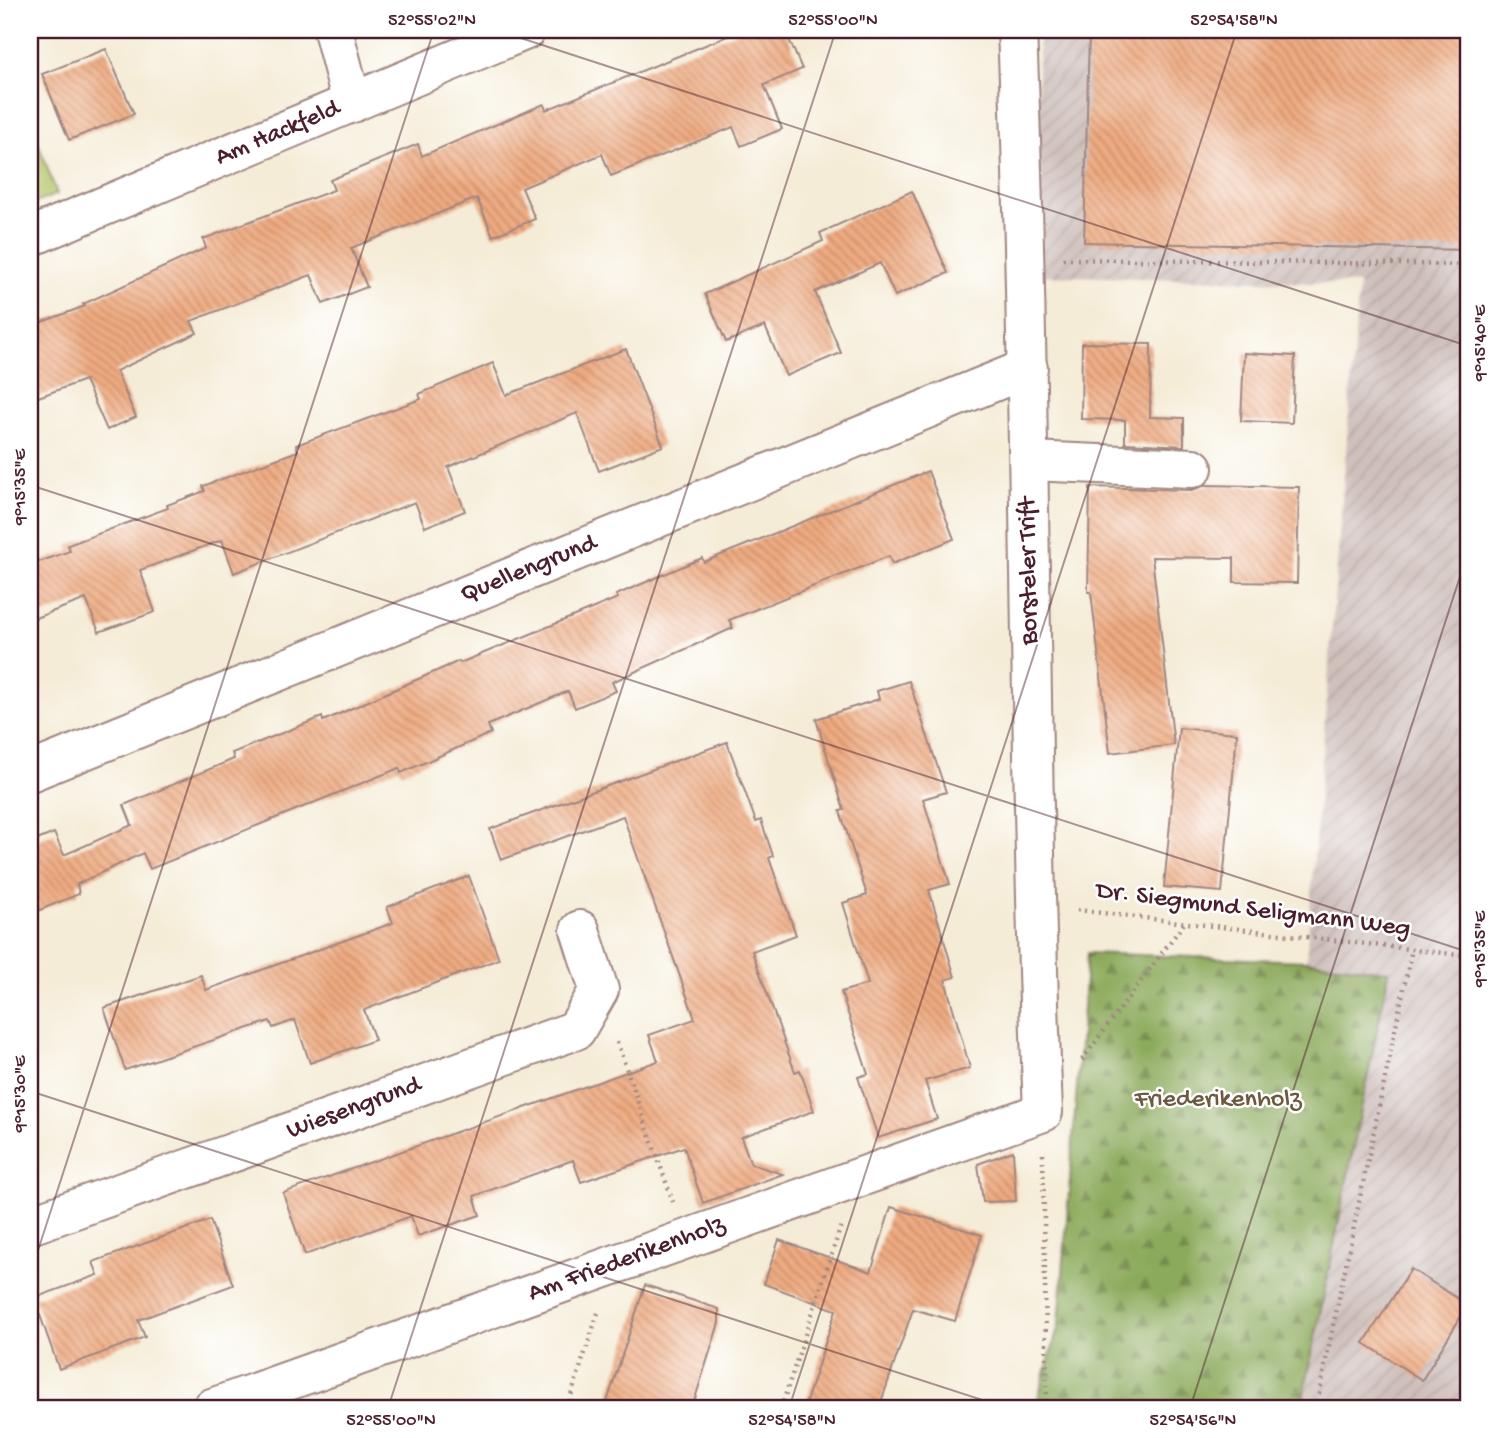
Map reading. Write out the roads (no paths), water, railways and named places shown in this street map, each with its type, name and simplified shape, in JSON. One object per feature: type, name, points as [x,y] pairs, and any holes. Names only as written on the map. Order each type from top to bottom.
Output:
[{"type":"street","points":[[333,30],[352,103]]},
{"type":"street","name":"Am Hackfeld","points":[[30,237],[526,30]]},
{"type":"street","name":"Borsteler Trift","points":[[1017,30],[1026,258],[1034,905],[1043,1112]]},
{"type":"street","name":"Quellengrund","points":[[30,772],[1028,368]]},
{"type":"street","points":[[1029,461],[1193,468]]},
{"type":"street","name":"Wiesengrund","points":[[30,1225],[576,1030],[599,990],[580,930]]},
{"type":"street","name":"Am Friederikenholz","points":[[212,1408],[1043,1112]]},
{"type":"park label","name":"Friederikenholz","points":[[1218,1100]]}]
